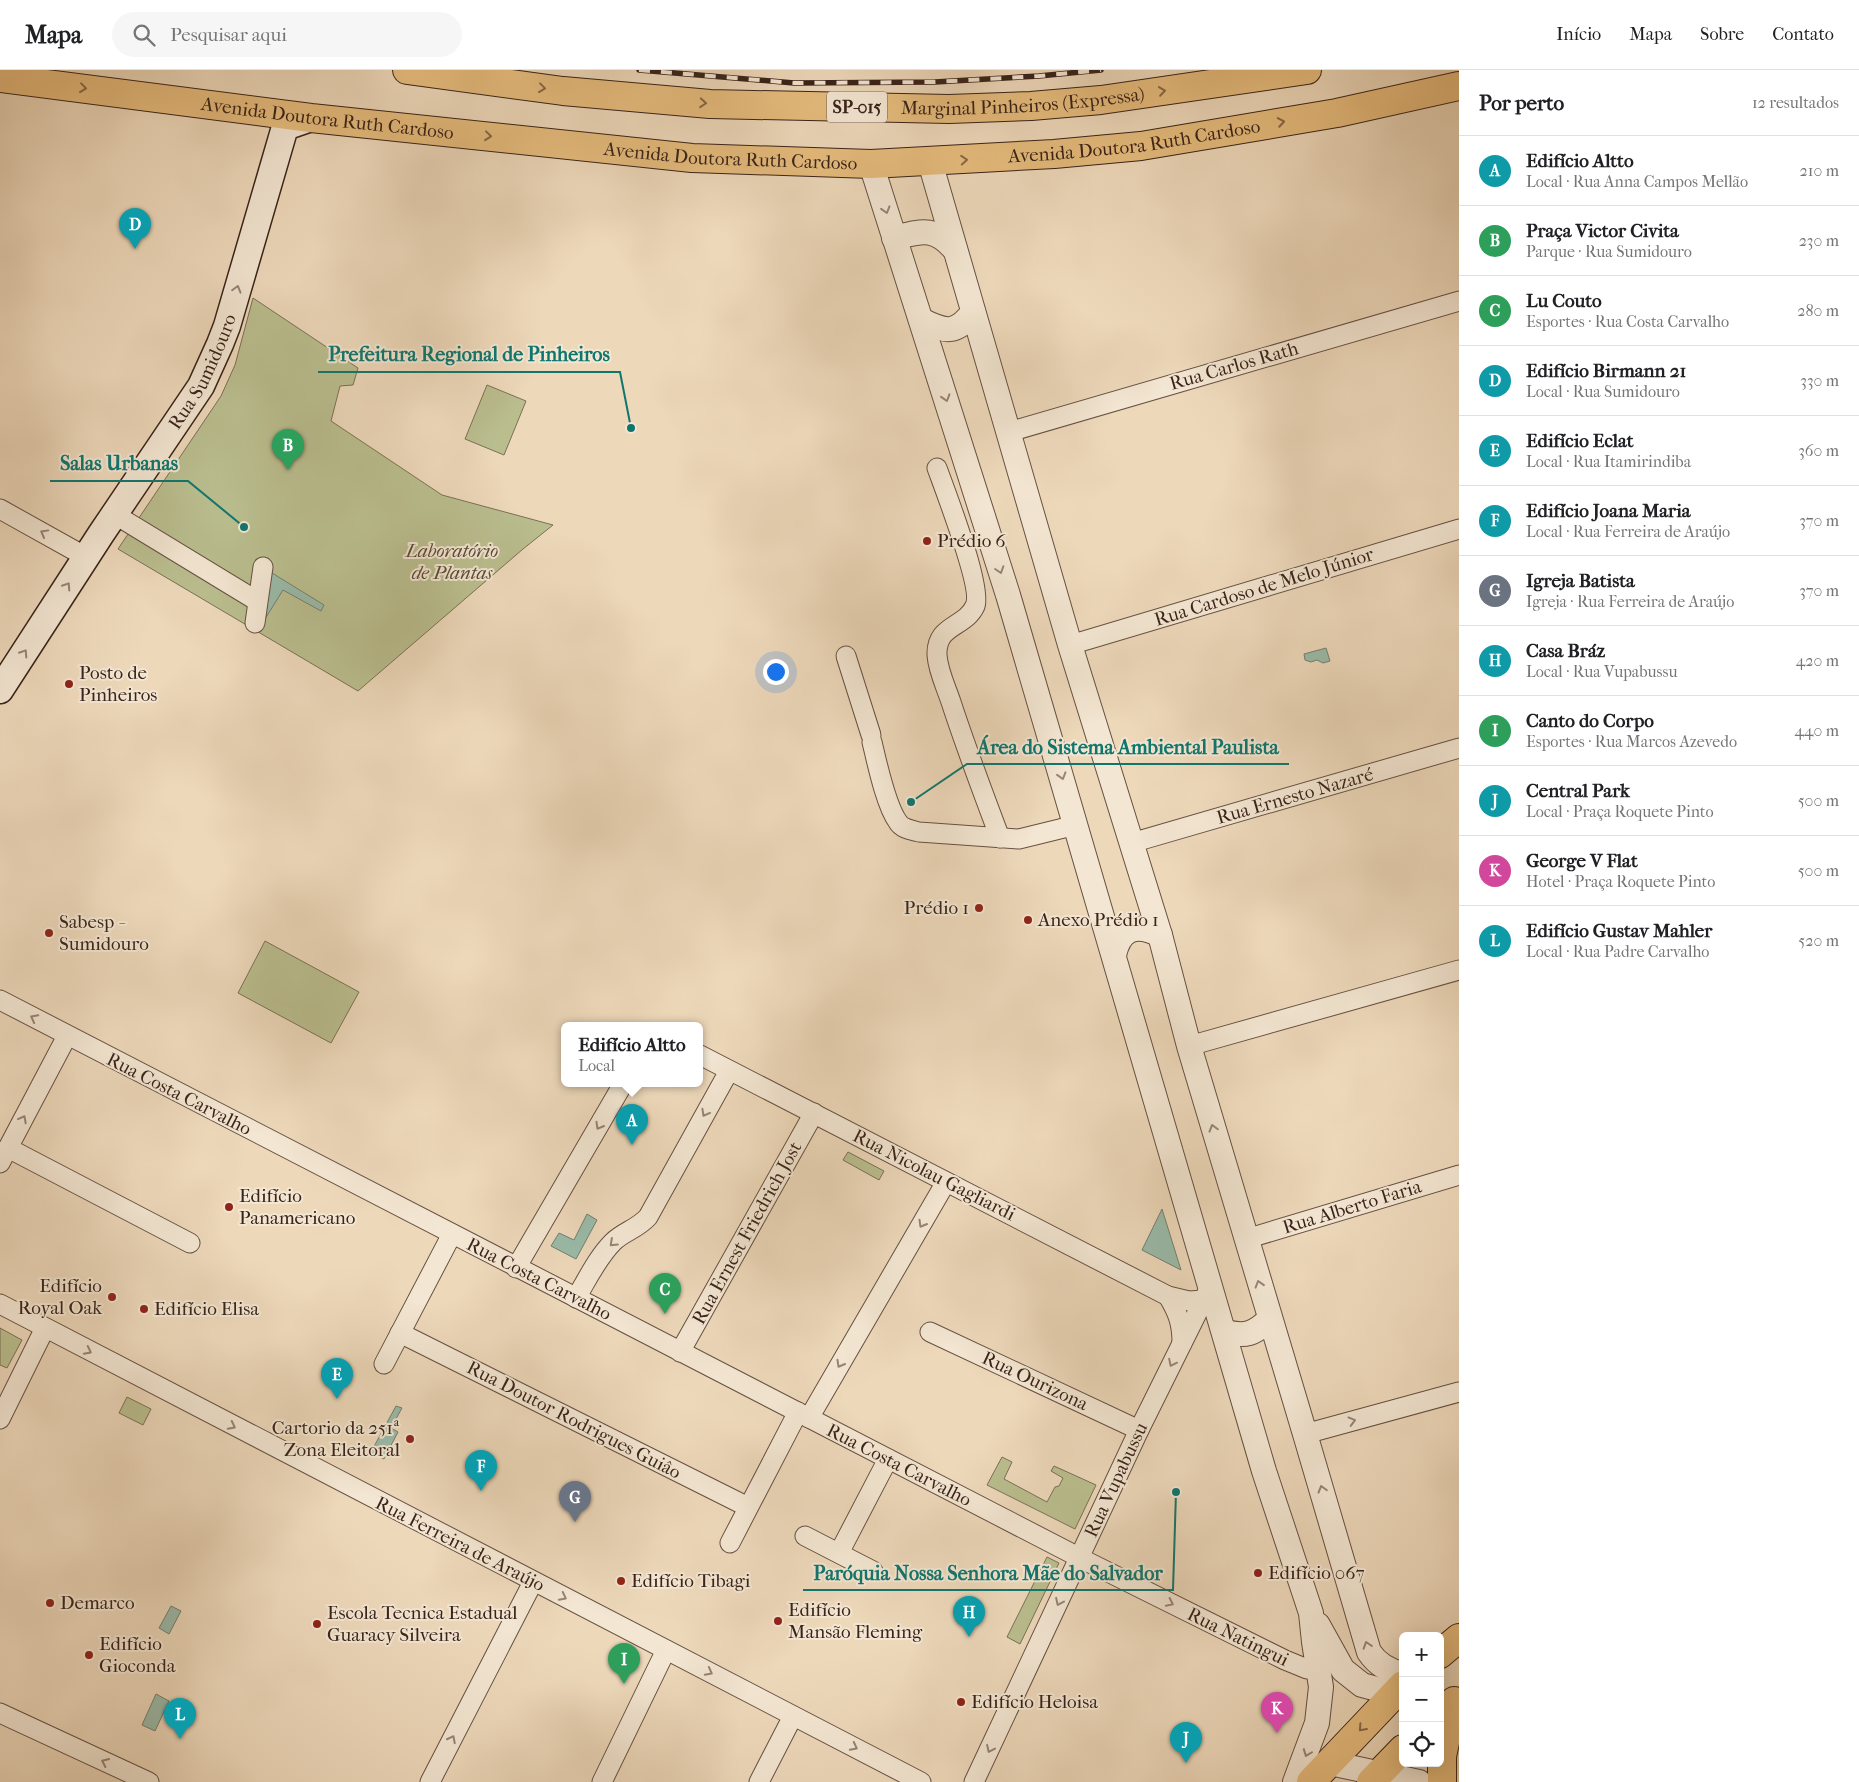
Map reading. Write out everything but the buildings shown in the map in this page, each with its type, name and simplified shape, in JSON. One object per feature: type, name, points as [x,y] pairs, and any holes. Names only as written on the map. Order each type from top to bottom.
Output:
[{"type":"highway","name":"Marginal Pinheiros (Expressa)","points":[[406,70],[563,90],[710,104],[949,108],[1031,106],[1101,100],[1307,70]]},
{"type":"highway","name":"Avenida Doutora Ruth Cardoso","points":[[0,78],[311,118],[692,158],[871,164],[1054,154],[1141,146],[1337,113],[1459,86]]},
{"type":"highway","points":[[1444,1651],[1459,1638]]},
{"type":"highway","points":[[1311,1782],[1399,1689]]},
{"type":"highway","points":[[1442,1782],[1442,1756],[1448,1704]]},
{"type":"highway","points":[[1375,1777],[1399,1753]]},
{"type":"main road","name":"Rua Sumidouro","points":[[0,690],[86,556],[201,386],[227,326],[285,127],[311,118]]},
{"type":"street","points":[[930,162],[1070,645],[1160,935],[1189,1046],[1369,1652],[1374,1660],[1390,1671],[1399,1684]]},
{"type":"street","points":[[871,164],[1008,595],[1114,955],[1207,1294],[1224,1332],[1264,1471],[1311,1613],[1321,1687],[1317,1723],[1295,1782]]},
{"type":"street","points":[[894,238],[924,231],[931,232],[944,239],[956,250]]},
{"type":"street","name":"Rua Carlos Rath","points":[[1009,432],[1459,301]]},
{"type":"street","points":[[921,320],[940,329],[950,330],[963,324],[973,312]]},
{"type":"street","points":[[933,358],[945,346],[958,338],[967,337],[982,342]]},
{"type":"street","points":[[937,468],[962,543],[976,597],[976,605],[970,614],[942,634],[937,652],[938,665],[1000,838]]},
{"type":"street","points":[[0,509],[86,556]]},
{"type":"street","points":[[114,514],[257,601]]},
{"type":"street","name":"Rua Cardoso de Melo Júnior","points":[[1070,645],[1459,530]]},
{"type":"street","points":[[255,623],[262,567]]},
{"type":"street","points":[[846,656],[882,780],[899,824],[907,829],[919,832],[1000,838],[1029,838],[1076,825]]},
{"type":"street","name":"Rua Ernesto Nazaré","points":[[1131,844],[1459,748]]},
{"type":"street","points":[[1114,955],[1116,943],[1131,929],[1142,928],[1160,935]]},
{"type":"street","points":[[1189,1046],[1459,970]]},
{"type":"street","name":"Rua Costa Carvalho","points":[[0,1000],[1079,1558]]},
{"type":"street","points":[[67,1036],[4,1155],[190,1243]]},
{"type":"street","name":"Rua Nicolau Gagliardi","points":[[703,1057],[1168,1296],[1189,1301],[1207,1294]]},
{"type":"street","points":[[576,1298],[600,1259],[614,1241],[641,1225],[648,1217],[729,1071]]},
{"type":"street","points":[[516,1268],[621,1087]]},
{"type":"street","name":"Rua Ernest Friedrich Jost","points":[[680,1352],[814,1113]]},
{"type":"street","name":"Rua Alberto Faria","points":[[1246,1239],[1459,1175]]},
{"type":"street","points":[[730,1543],[748,1507],[803,1415],[946,1182]]},
{"type":"street","points":[[384,1364],[452,1234]]},
{"type":"street","name":"Rua Vupabussu","points":[[974,1782],[1140,1430],[1207,1294]]},
{"type":"street","points":[[1168,1296],[1181,1323],[1182,1343]]},
{"type":"street","name":"Rua Ferreira de Araújo","points":[[0,1304],[921,1782]]},
{"type":"street","points":[[1224,1332],[1247,1335],[1270,1319]]},
{"type":"street","points":[[0,1419],[45,1328]]},
{"type":"street","name":"Rua Ourizona","points":[[930,1332],[1140,1430]]},
{"type":"street","name":"Rua Doutor Rodrigues Guiâo","points":[[400,1333],[748,1507]]},
{"type":"street","points":[[1305,1434],[1459,1392]]},
{"type":"street","points":[[839,1553],[888,1459]]},
{"type":"street","points":[[804,1536],[873,1571]]},
{"type":"street","name":"Rua Natingui","points":[[1079,1558],[1285,1660],[1308,1669],[1318,1665]]},
{"type":"street","points":[[430,1782],[533,1582]]},
{"type":"street","points":[[1311,1613],[1343,1670],[1362,1685],[1399,1687]]},
{"type":"street","points":[[602,1782],[666,1650]]},
{"type":"street","points":[[0,1714],[138,1780]]},
{"type":"street","points":[[759,1782],[793,1716]]},
{"type":"street","points":[[1330,1763],[1375,1777],[1419,1782]]},
{"type":"green space","name":"Laboratório de Plantas","points":[[253,298],[358,368],[353,385],[340,386],[331,421],[442,495],[553,525],[358,691],[118,549],[221,396],[235,365]]},
{"type":"green space","points":[[487,385],[526,401],[504,455],[465,439]]},
{"type":"green space","points":[[265,941],[359,992],[331,1043],[238,993]]},
{"type":"green space","points":[[848,1152],[884,1171],[879,1180],[843,1160]]},
{"type":"green space","points":[[0,1328],[22,1340],[7,1368],[0,1365]]},
{"type":"green space","points":[[127,1397],[151,1409],[143,1425],[119,1413]]},
{"type":"green space","points":[[1002,1457],[1012,1462],[1004,1479],[1047,1502],[1055,1487],[1059,1486],[1063,1478],[1051,1471],[1054,1466],[1096,1485],[1075,1529],[987,1485]]},
{"type":"green space","points":[[1047,1557],[1059,1563],[1020,1644],[1007,1637]]},
{"type":"shaded area","points":[[264,568],[324,605],[321,611],[283,590],[260,627]]},
{"type":"shaded area","points":[[1326,648],[1330,661],[1323,663],[1317,660],[1311,662],[1305,660],[1304,654]]},
{"type":"shaded area","points":[[1162,1209],[1181,1270],[1142,1250]]},
{"type":"shaded area","points":[[587,1214],[597,1220],[576,1259],[551,1246],[559,1233],[574,1240]]},
{"type":"shaded area","points":[[396,1406],[402,1408],[391,1428],[398,1432],[384,1459],[371,1452]]},
{"type":"shaded area","points":[[171,1606],[181,1611],[169,1634],[159,1628]]},
{"type":"shaded area","points":[[156,1694],[169,1701],[155,1731],[142,1725]]},
{"type":"railway","points":[[639,70],[794,83],[935,82],[1039,76],[1101,70]]},
{"type":"place","name":"Edifício Birmann 21","points":[[135,249]]},
{"type":"place","name":"Prefeitura Regional de Pinheiros","points":[[631,428]]},
{"type":"place","name":"Praça Victor Civita","points":[[288,470]]},
{"type":"place","name":"Salas Urbanas","points":[[244,527]]},
{"type":"place","name":"Prédio 6","points":[[927,541]]},
{"type":"place","name":"Posto de Pinheiros","points":[[69,684]]},
{"type":"place","name":"Área do Sistema Ambiental Paulista","points":[[911,802]]},
{"type":"place","name":"Prédio 1","points":[[979,908]]},
{"type":"place","name":"Anexo Prédio 1","points":[[1028,920]]},
{"type":"place","name":"Sabesp - Sumidouro","points":[[49,933]]},
{"type":"place","name":"Edifício Altto","points":[[632,1145]]},
{"type":"place","name":"Edifício Panamericano","points":[[229,1207]]},
{"type":"place","name":"Edifício Royal Oak","points":[[112,1297]]},
{"type":"place","name":"Edifício Elisa","points":[[144,1309]]},
{"type":"place","name":"Lu Couto","points":[[665,1314]]},
{"type":"place","name":"Edifício Eclat","points":[[337,1399]]},
{"type":"place","name":"Cartorio da 251ª Zona Eleitoral","points":[[410,1439]]},
{"type":"place","name":"Edifício Joana Maria","points":[[481,1491]]},
{"type":"place","name":"Paróquia Nossa Senhora Mãe do Salvador","points":[[1176,1492]]},
{"type":"place","name":"Igreja Batista","points":[[575,1522]]},
{"type":"place","name":"Edifício 067","points":[[1258,1573]]},
{"type":"place","name":"Edifício Tibagi","points":[[621,1581]]},
{"type":"place","name":"Demarco","points":[[50,1603]]},
{"type":"place","name":"Edifício Mansão Fleming","points":[[778,1621]]},
{"type":"place","name":"Escola Tecnica Estadual Guaracy Silveira","points":[[317,1624]]},
{"type":"place","name":"Casa Bráz","points":[[969,1637]]},
{"type":"place","name":"Edifício Gioconda","points":[[89,1655]]},
{"type":"place","name":"Canto do Corpo","points":[[624,1684]]},
{"type":"place","name":"Edifício Heloisa","points":[[961,1702]]},
{"type":"place","name":"George V Flat","points":[[1277,1733]]},
{"type":"place","name":"Edifício Gustav Mahler","points":[[180,1739]]},
{"type":"place","name":"Central Park","points":[[1186,1763]]}]
